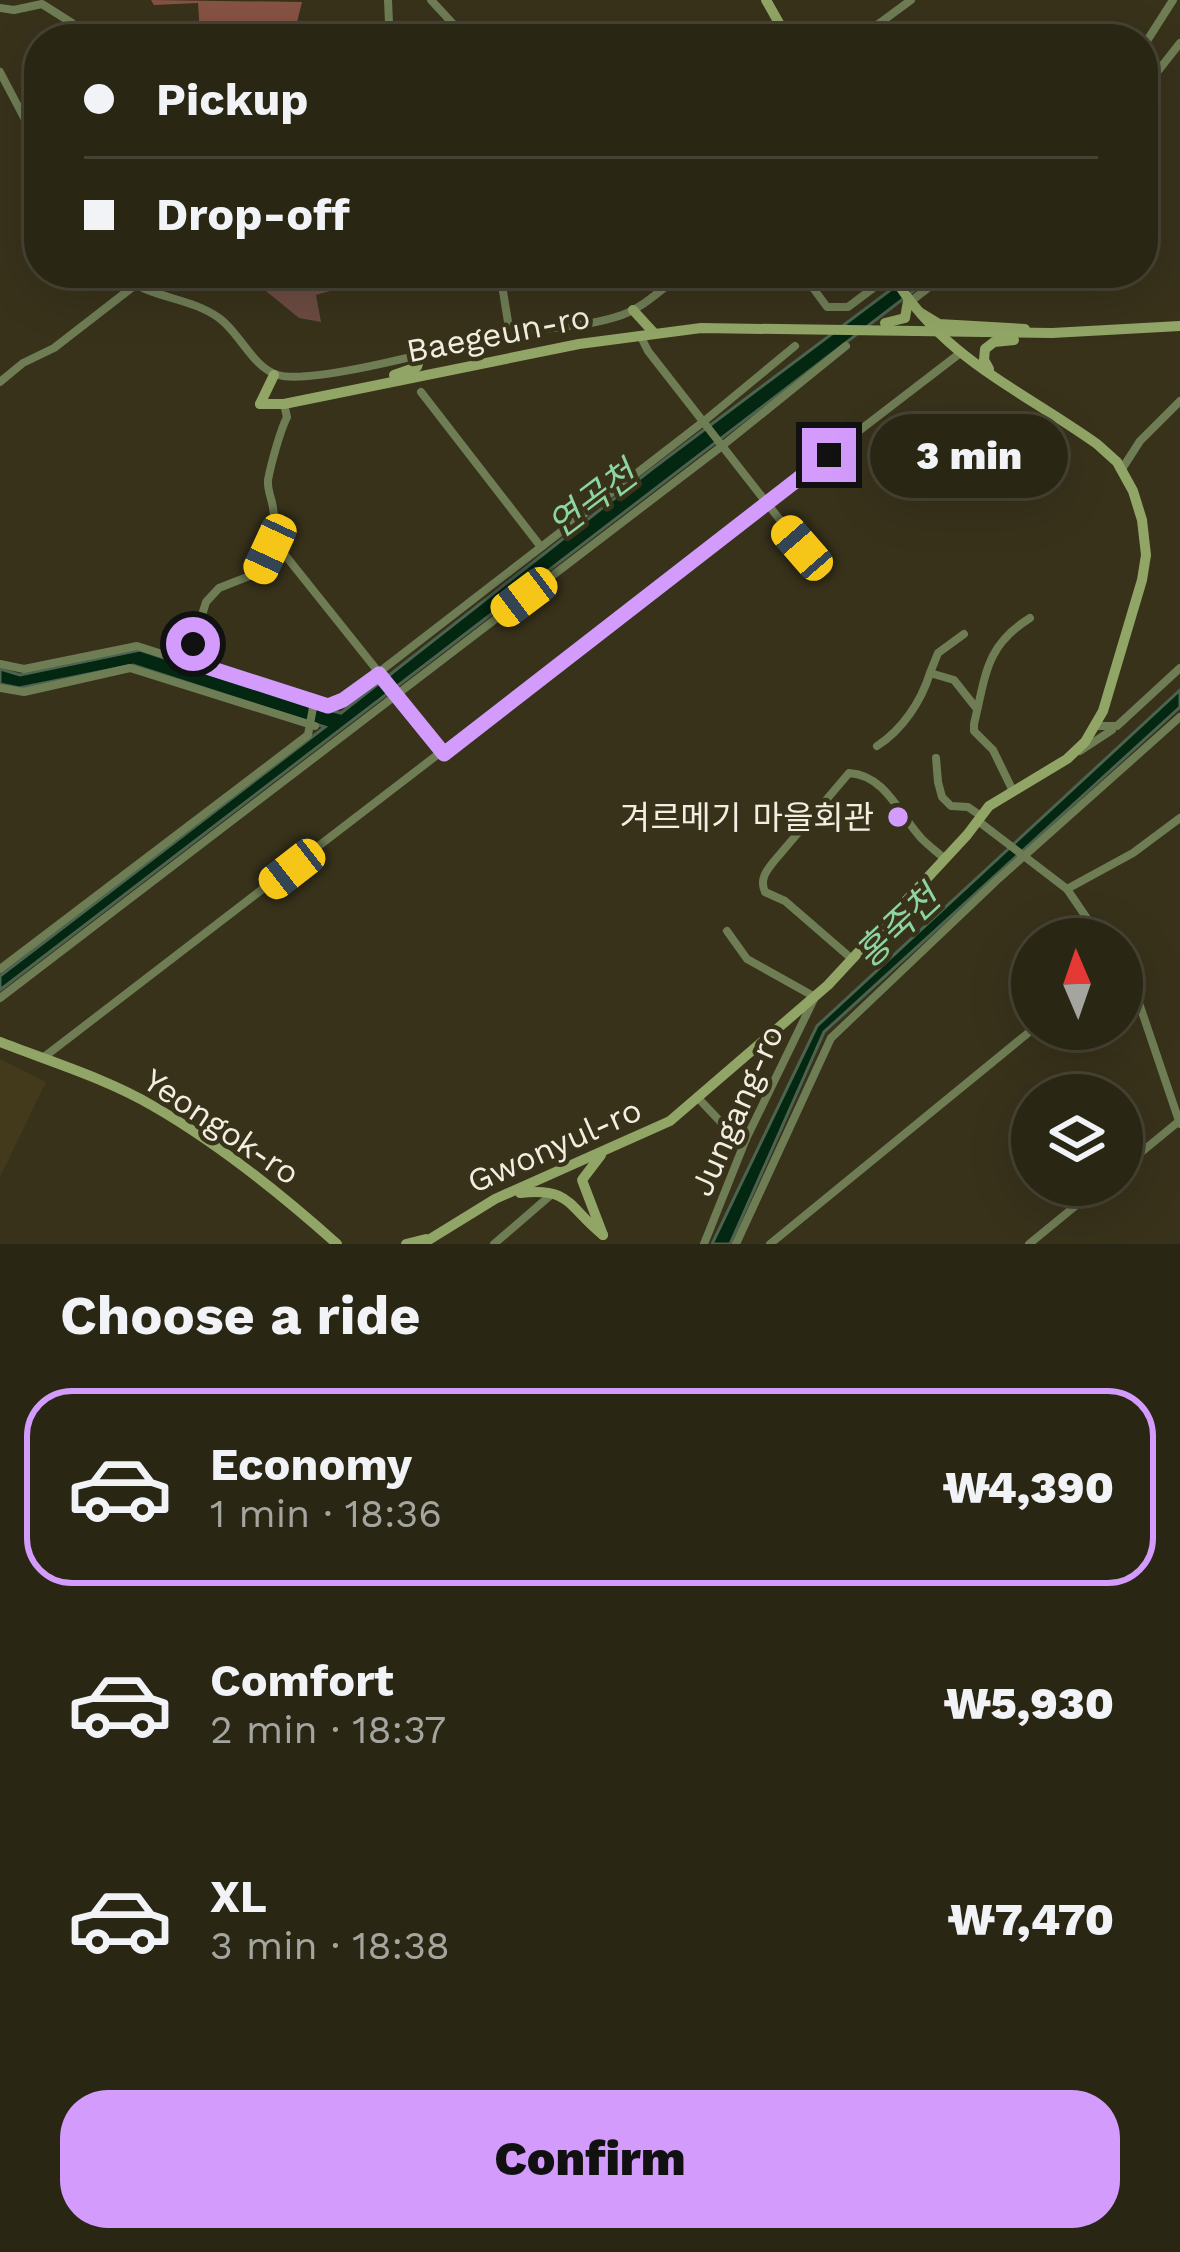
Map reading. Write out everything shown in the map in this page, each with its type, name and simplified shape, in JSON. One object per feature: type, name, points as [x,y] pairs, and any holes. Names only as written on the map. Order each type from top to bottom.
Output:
[{"type":"main road","name":"Gwonyul-ro","points":[[406,1244],[419,1238],[426,1242],[510,1192],[652,1132],[698,1098],[853,960],[993,803],[1073,754],[1096,726],[1144,571],[1142,520],[1122,469],[1097,444],[958,355],[909,303],[901,288]]},
{"type":"main road","points":[[876,327],[904,319],[909,303],[939,324],[1020,327],[1040,333]]},
{"type":"main road","points":[[633,310],[647,334]]},
{"type":"main road","name":"Baegeun-ro","points":[[274,375],[260,404],[284,404],[647,334],[720,327],[821,325],[1057,333],[1180,326]]},
{"type":"main road","points":[[876,327],[940,342],[958,355]]},
{"type":"main road","points":[[1025,396],[985,365],[985,349],[994,342],[1050,338],[1057,333]]},
{"type":"main road","points":[[421,392],[422,353]]},
{"type":"main road","points":[[358,388],[417,367],[422,353]]},
{"type":"main road","name":"Yeongok-ro","points":[[0,1042],[95,1078],[169,1116],[269,1187],[338,1244]]},
{"type":"main road","points":[[605,1151],[582,1180],[606,1240]]},
{"type":"main road","points":[[555,1172],[606,1240]]},
{"type":"main road","points":[[510,1192],[554,1192],[606,1240]]},
{"type":"street","points":[[431,0],[453,24]]},
{"type":"street","points":[[878,24],[911,0]]},
{"type":"street","points":[[0,8],[42,4],[72,23]]},
{"type":"street","points":[[1158,72],[1180,43]]},
{"type":"street","points":[[0,72],[24,112]]},
{"type":"street","points":[[0,382],[23,363],[54,348],[131,288]]},
{"type":"street","points":[[141,288],[191,302],[222,320],[274,375],[320,375],[510,334],[600,320],[633,310],[663,288]]},
{"type":"street","points":[[502,288],[510,334]]},
{"type":"street","points":[[813,288],[827,307],[848,307],[875,288]]},
{"type":"street","points":[[909,303],[928,288]]},
{"type":"street","points":[[647,334],[648,352],[802,548]]},
{"type":"street","points":[[0,664],[24,670],[137,646],[328,706],[343,700],[795,346]]},
{"type":"street","points":[[0,998],[846,346]]},
{"type":"street","points":[[43,1058],[958,355]]},
{"type":"street","points":[[421,392],[542,547]]},
{"type":"street","points":[[1122,469],[1141,441],[1180,401]]},
{"type":"street","points":[[188,661],[206,602],[219,588],[260,572],[273,541],[268,480],[287,417],[284,404]]},
{"type":"street","points":[[273,541],[444,754]]},
{"type":"street","points":[[1013,791],[994,751],[974,731],[990,661],[1002,637],[1030,618]]},
{"type":"street","points":[[878,746],[893,736],[910,712],[946,644],[964,634]]},
{"type":"street","points":[[0,688],[24,692],[130,668],[312,726]]},
{"type":"street","points":[[1073,754],[1117,726],[1180,668]]},
{"type":"street","points":[[930,674],[954,680],[977,709]]},
{"type":"street","points":[[0,969],[308,735],[314,702]]},
{"type":"street","points":[[736,1244],[831,1038],[1180,716]]},
{"type":"street","points":[[1096,726],[1117,726]]},
{"type":"street","points":[[936,758],[942,797],[951,806],[968,807],[1067,890],[1086,918]]},
{"type":"street","points":[[853,960],[762,886],[764,874],[850,773],[862,774],[885,790],[921,838],[945,859]]},
{"type":"street","points":[[1067,890],[1133,853],[1180,818]]},
{"type":"street","points":[[727,931],[747,958],[815,997]]},
{"type":"street","name":"Jungang-ro","points":[[704,1244],[746,1139],[815,997]]},
{"type":"street","points":[[1143,1015],[1179,1123],[1143,1151]]},
{"type":"street","points":[[770,1244],[1011,1047]]},
{"type":"street","points":[[698,1098],[735,1137],[746,1139]]},
{"type":"street","points":[[494,1244],[554,1192]]},
{"type":"street","points":[[1029,1244],[1075,1206]]},
{"type":"shaded area","points":[[151,0],[302,2],[296,24],[199,24],[198,3],[154,5]]},
{"type":"shaded area","points":[[262,288],[330,288],[316,295],[321,322],[299,318]]},
{"type":"shaded area","points":[[893,288],[917,288],[0,990],[0,976],[325,727],[133,665],[19,688],[0,684],[0,669],[20,675],[140,650],[341,713],[652,469]]},
{"type":"shaded area","points":[[1180,690],[1180,707],[824,1032],[730,1244],[712,1244],[817,1026]]},
{"type":"shaded area","points":[[0,1059],[46,1082],[0,1177]]},
{"type":"place","name":"겨르메기 마을회관","points":[[898,817]]},
{"type":"route","points":[[193,644],[188,661],[328,706],[379,674],[444,754],[829,455]]},
{"type":"water label","name":"연곡천","points":[[592,499]]},
{"type":"water label","name":"홍죽천","points":[[897,926]]}]
